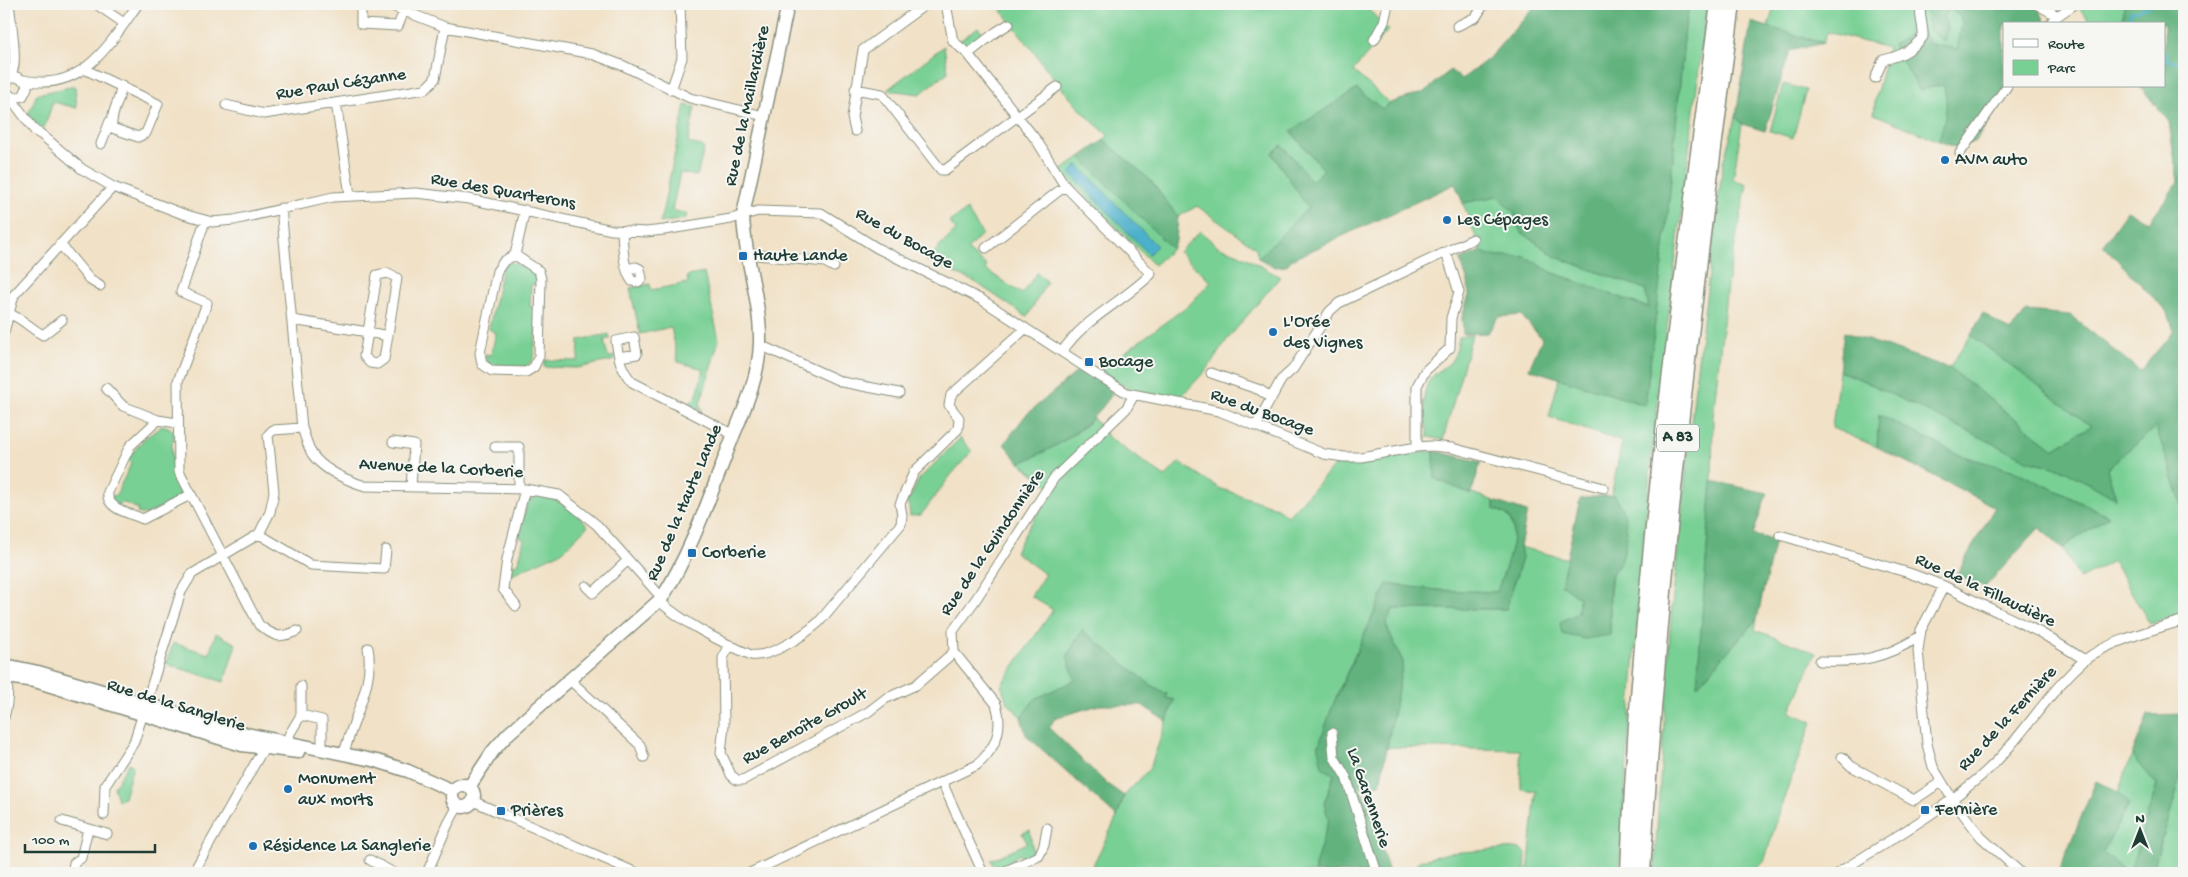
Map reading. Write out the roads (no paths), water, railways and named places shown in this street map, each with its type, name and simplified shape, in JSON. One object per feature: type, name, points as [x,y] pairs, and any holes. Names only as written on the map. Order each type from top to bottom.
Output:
[{"type":"highway","name":"A 83","points":[[1629,873],[1641,676],[1666,418],[1718,4]]},
{"type":"highway","name":"A 83","points":[[1642,873],[1664,575],[1700,247],[1732,4]]},
{"type":"highway","points":[[1649,873],[1669,587],[1702,281],[1700,247]]},
{"type":"street","points":[[10,4],[8,32],[14,64],[27,85],[21,113]]},
{"type":"street","points":[[96,4],[124,23]]},
{"type":"street","points":[[14,64],[5,87],[7,95],[17,99],[40,84],[62,80],[84,69],[101,55],[138,4]]},
{"type":"street","points":[[361,4],[361,24],[398,26],[404,11]]},
{"type":"street","points":[[387,4],[446,27],[592,54],[624,66],[690,98],[764,116]]},
{"type":"street","points":[[671,90],[682,58],[680,4]]},
{"type":"street","name":"Rue de la Maillardière","points":[[743,215],[788,4]]},
{"type":"street","points":[[855,131],[852,117],[863,50],[926,4]]},
{"type":"street","points":[[946,4],[952,41],[968,54],[1044,150],[1065,186],[1151,274],[1091,321],[1068,343],[1062,352]]},
{"type":"street","points":[[1374,40],[1384,22],[1388,4]]},
{"type":"street","points":[[1457,26],[1476,17],[1484,4]]},
{"type":"street","points":[[1874,78],[1883,60],[1898,57],[1910,51],[1923,37],[1924,28],[1920,18],[1922,4]]},
{"type":"street","points":[[2036,4],[2056,15]]},
{"type":"street","points":[[2051,22],[2056,15],[2065,12],[2075,4]]},
{"type":"street","points":[[968,54],[1009,24]]},
{"type":"street","name":"Rue Paul Cézanne","points":[[226,105],[264,114],[425,89],[435,79],[446,27]]},
{"type":"street","points":[[84,69],[122,85],[158,104],[146,133],[138,137],[112,128],[111,118]]},
{"type":"street","points":[[7,80],[22,79],[40,84]]},
{"type":"street","points":[[101,144],[122,93],[122,85]]},
{"type":"street","points":[[856,89],[882,94],[941,170],[945,170],[1057,86]]},
{"type":"street","points":[[1960,152],[2006,88]]},
{"type":"street","name":"Rue des Quarterons","points":[[7,95],[35,131],[90,174],[113,187],[205,221],[234,220],[281,208],[350,195],[394,193],[450,196],[622,231],[664,230],[731,219],[743,215]]},
{"type":"street","points":[[336,103],[350,195]]},
{"type":"street","points":[[986,248],[1065,186]]},
{"type":"street","points":[[4,332],[14,295],[113,187]]},
{"type":"street","name":"Avenue de la Corberie","points":[[281,208],[302,428],[312,454],[344,480],[366,486],[522,489],[559,495],[597,525],[661,600],[695,628],[751,655],[760,656],[807,633],[819,622],[900,524],[902,515],[900,504],[914,472],[958,429],[959,418],[950,405],[951,395],[1025,329]]},
{"type":"street","points":[[515,255],[539,271],[541,279],[538,356],[534,367],[526,372],[492,371],[482,364],[480,353],[497,271],[504,261],[515,255],[525,210]]},
{"type":"street","name":"Rue du Bocage","points":[[743,215],[758,210],[821,213],[877,248],[982,300],[1121,390],[1134,395],[1219,411],[1324,454],[1361,457],[1417,446],[1452,448],[1604,488]]},
{"type":"street","name":"Rue de la Haute Lande","points":[[469,787],[493,751],[508,734],[661,600],[679,569],[717,482],[755,377],[760,345],[757,305],[743,233],[743,215]]},
{"type":"street","points":[[205,221],[180,292],[207,303],[179,376],[177,393],[179,471],[259,625],[272,634],[284,637],[297,631]]},
{"type":"street","points":[[622,231],[627,269]]},
{"type":"street","points":[[1256,426],[1281,380],[1292,369],[1330,311],[1339,303],[1473,239]]},
{"type":"street","points":[[60,244],[90,280],[100,286]]},
{"type":"street","points":[[1417,446],[1417,386],[1425,371],[1446,354],[1450,348],[1451,318],[1459,296],[1451,263],[1446,252]]},
{"type":"street","points":[[747,254],[824,262],[834,267]]},
{"type":"street","points":[[388,273],[397,278],[384,359],[377,364],[370,363],[364,356],[368,332],[377,275],[388,273]]},
{"type":"street","points":[[9,314],[43,335],[62,320]]},
{"type":"street","points":[[292,320],[388,336]]},
{"type":"street","points":[[760,345],[842,382],[899,394]]},
{"type":"street","points":[[619,357],[622,371],[632,382],[734,435]]},
{"type":"street","points":[[1211,372],[1260,390],[1271,398]]},
{"type":"street","points":[[106,388],[122,406],[158,420],[177,423]]},
{"type":"street","name":"Rue de la Guindonnière","points":[[954,652],[953,631],[976,599],[1054,478],[1126,409],[1134,395]]},
{"type":"street","points":[[158,420],[129,448],[108,492],[108,499],[112,506],[143,519],[190,495]]},
{"type":"street","points":[[104,814],[105,786],[134,742],[181,592],[192,574],[259,534],[270,512],[274,492],[268,435],[274,430],[302,428]]},
{"type":"street","points":[[393,442],[414,444],[411,486]]},
{"type":"street","points":[[495,447],[519,447],[522,489],[507,559],[503,589],[516,606]]},
{"type":"street","points":[[259,534],[311,565],[384,569],[386,550]]},
{"type":"street","name":"Rue de la Fillaudière","points":[[1780,535],[1908,573],[1944,586],[2042,633],[2085,660]]},
{"type":"street","points":[[586,586],[593,593],[627,561]]},
{"type":"street","points":[[1944,586],[1919,637],[1918,650],[1927,744],[1933,766],[1952,798],[1981,837],[2021,873]]},
{"type":"street","name":"Rue de la Fernière","points":[[1838,873],[1973,783],[1998,759],[2048,699],[2085,660],[2103,649],[2184,620]]},
{"type":"street","points":[[1820,661],[1844,662],[1874,658],[1899,649],[1919,637]]},
{"type":"street","name":"Rue Benoîte Groult","points":[[730,645],[723,658],[724,725],[721,753],[731,776],[737,780],[743,780],[868,712],[885,700],[916,685],[954,652]]},
{"type":"street","points":[[341,754],[361,704],[371,662],[368,648]]},
{"type":"street","points":[[750,873],[977,765],[988,756],[994,746],[1000,726],[996,704],[954,652]]},
{"type":"street","points":[[4,717],[7,699],[5,667]]},
{"type":"street","name":"Rue de la Sanglerie","points":[[5,667],[35,681],[145,710],[242,745],[262,743],[286,744],[377,761],[408,771],[453,791]]},
{"type":"street","points":[[570,680],[640,745],[644,757]]},
{"type":"street","points":[[286,744],[300,716],[301,686]]},
{"type":"street","points":[[300,716],[322,720],[322,750]]},
{"type":"street","name":"La Garennerie","points":[[1332,733],[1334,757],[1346,777],[1377,873]]},
{"type":"street","points":[[193,873],[257,760],[262,743]]},
{"type":"street","name":"Rue de la Sanglerie","points":[[262,743],[286,752],[341,754]]},
{"type":"street","points":[[1842,757],[1851,766],[1914,800],[1941,782]]},
{"type":"street","points":[[942,782],[983,873]]},
{"type":"street","points":[[460,786],[469,787],[474,793],[473,801],[465,807],[458,806],[454,801],[453,791],[460,786]]},
{"type":"street","points":[[473,801],[637,873]]},
{"type":"street","points":[[426,873],[458,806]]},
{"type":"street","points":[[62,821],[107,834]]},
{"type":"street","points":[[72,873],[74,863],[80,858],[88,828]]},
{"type":"street","points":[[1001,873],[1039,856],[1044,845],[1047,828]]},
{"type":"street","points":[[370,860],[394,873]]},
{"type":"water","points":[[1078,165],[1157,246],[1149,254],[1070,173]]},
{"type":"waterway","points":[[2132,22],[2130,12],[2153,4]]},
{"type":"waterway","points":[[2166,56],[2169,61],[2184,62]]},
{"type":"waterway","points":[[2179,873],[2184,861]]},
{"type":"place","name":"AVM auto","points":[[1945,160]]},
{"type":"place","name":"Les Cépages","points":[[1447,220]]},
{"type":"place","name":"Haute Lande","points":[[743,256]]},
{"type":"place","name":"L'Orée des Vignes","points":[[1273,332]]},
{"type":"place","name":"Bocage","points":[[1089,362]]},
{"type":"place","name":"Corberie","points":[[692,553]]},
{"type":"place","name":"Monument aux morts","points":[[288,789]]},
{"type":"place","name":"Fernière","points":[[1925,810]]},
{"type":"place","name":"Prières","points":[[501,811]]},
{"type":"place","name":"Résidence La Sanglerie","points":[[253,846]]}]
